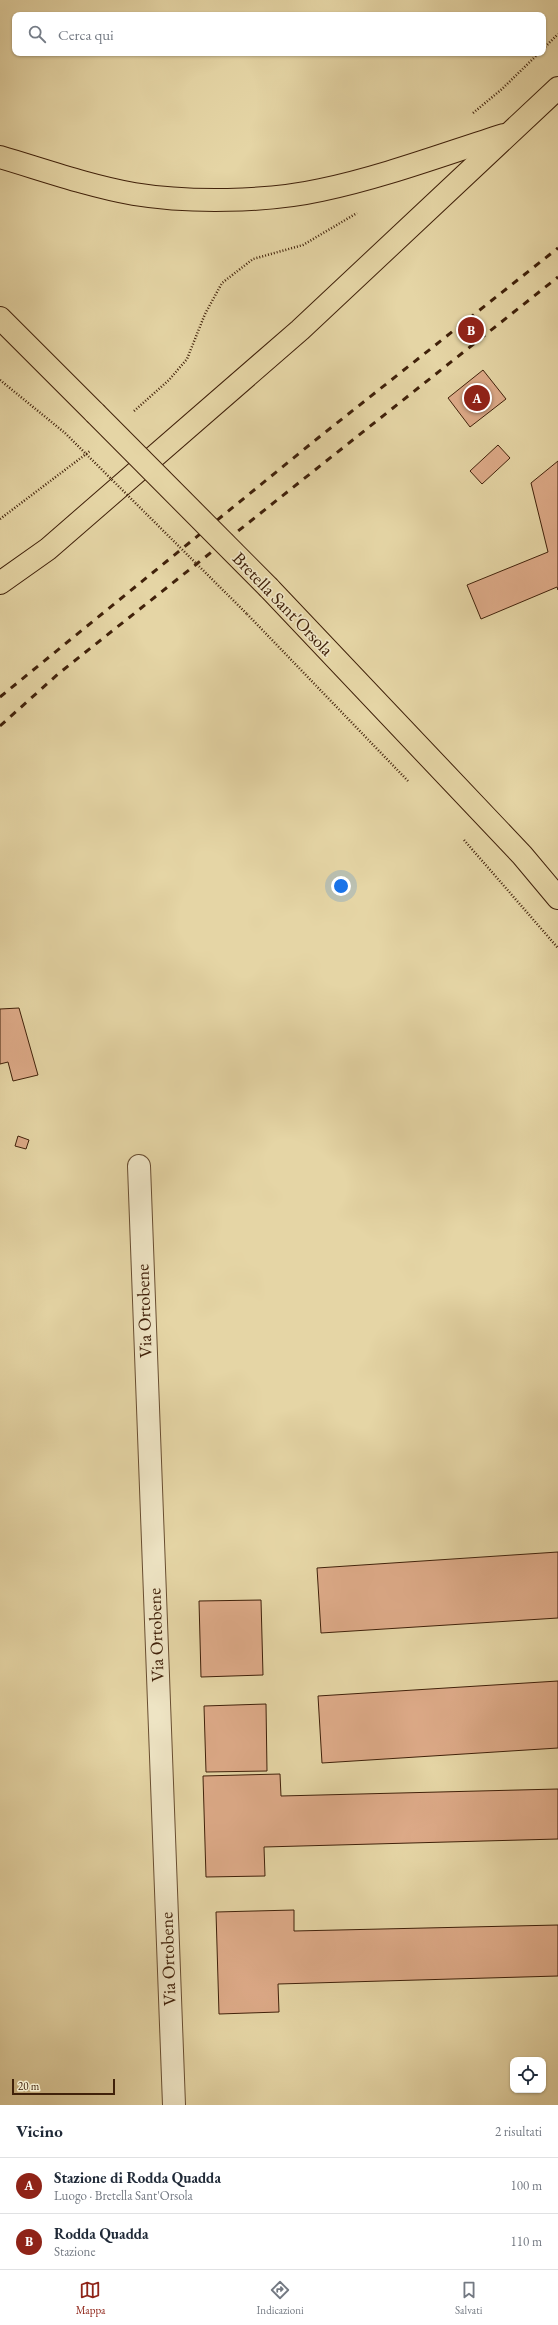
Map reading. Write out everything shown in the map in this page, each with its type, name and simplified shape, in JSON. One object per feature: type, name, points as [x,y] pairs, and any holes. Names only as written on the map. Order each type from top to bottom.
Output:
[{"type":"main road","points":[[0,583],[48,549],[300,330],[558,88]]},
{"type":"main road","points":[[0,157],[70,178],[135,194],[208,200],[273,196],[321,190],[509,134]]},
{"type":"main road","name":"Bretella Sant'Orsola","points":[[0,318],[270,588],[522,855],[558,898]]},
{"type":"street","name":"Via Ortobene","points":[[139,1166],[174,2105]]},
{"type":"path","points":[[546,46],[558,34]]},
{"type":"path","points":[[472,114],[502,89],[535,56]]},
{"type":"path","points":[[130,415],[169,380],[187,359],[205,314],[222,283],[252,259],[302,245],[350,219],[362,209]]},
{"type":"path","points":[[0,380],[65,434],[247,614],[411,783]]},
{"type":"path","points":[[0,519],[91,450]]},
{"type":"path","points":[[460,834],[558,948]]},
{"type":"building","points":[[483,370],[506,399],[470,427],[448,398]]},
{"type":"building","points":[[498,445],[510,458],[482,484],[470,471]]},
{"type":"building","points":[[558,461],[558,590],[557,587],[481,619],[467,585],[548,552],[531,483]]},
{"type":"building","points":[[19,1008],[38,1075],[13,1081],[8,1062],[0,1064],[0,1009]]},
{"type":"building","points":[[18,1136],[29,1140],[26,1149],[15,1146]]},
{"type":"building","points":[[558,1552],[558,1618],[321,1633],[317,1568]]},
{"type":"building","points":[[261,1600],[263,1675],[201,1677],[199,1601]]},
{"type":"building","points":[[558,1681],[558,1748],[322,1763],[318,1696]]},
{"type":"building","points":[[266,1704],[267,1771],[206,1772],[204,1706]]},
{"type":"building","points":[[280,1774],[281,1796],[558,1789],[558,1839],[264,1847],[265,1876],[206,1877],[203,1776]]},
{"type":"building","points":[[294,1910],[294,1931],[558,1925],[558,1976],[278,1984],[279,2012],[219,2014],[216,1912]]},
{"type":"railway","points":[[0,697],[318,438],[558,248]]},
{"type":"railway","points":[[0,726],[58,674],[558,277]]},
{"type":"place","name":"Rodda Quadda","points":[[471,330]]},
{"type":"place","name":"Stazione di Rodda Quadda","points":[[477,398]]}]
